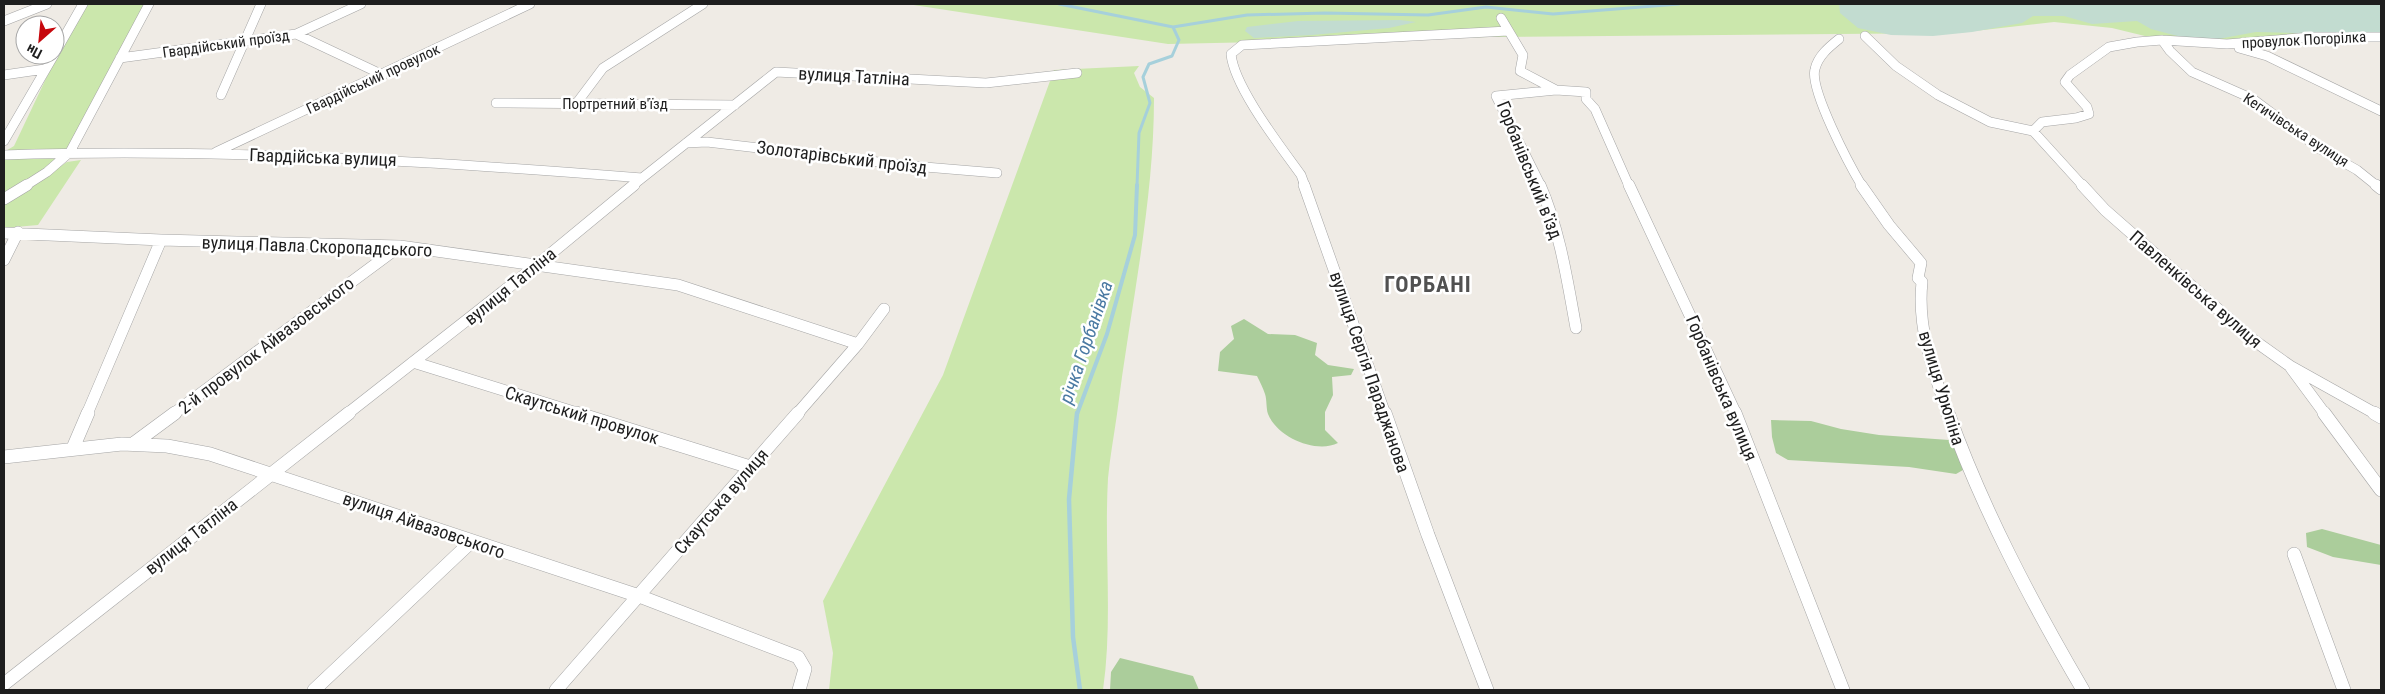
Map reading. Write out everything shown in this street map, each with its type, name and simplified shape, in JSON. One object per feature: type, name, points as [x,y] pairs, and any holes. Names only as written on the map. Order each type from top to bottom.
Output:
[{"type":"street","points":[[4,21],[46,4]]},
{"type":"street","points":[[65,35],[83,4]]},
{"type":"street","points":[[4,198],[47,172],[70,152],[149,4]]},
{"type":"street","points":[[221,95],[261,4]]},
{"type":"street","points":[[296,34],[361,4]]},
{"type":"street","name":"Гвардійський провулок","points":[[215,153],[530,4]]},
{"type":"street","points":[[576,104],[603,68],[703,4]]},
{"type":"street","points":[[1501,18],[1523,56],[1520,71],[1556,90]]},
{"type":"street","name":"вулиця Сергія Параджанова","points":[[1487,690],[1428,535],[1301,175],[1260,117],[1232,64],[1231,54],[1242,45],[1508,31]]},
{"type":"street","name":"Гвардійський проїзд","points":[[120,58],[296,34],[383,75]]},
{"type":"street","points":[[1865,36],[1896,66],[1938,95],[1990,122],[2033,131],[2042,122],[2076,118],[2089,114],[2087,107],[2065,82],[2070,76],[2109,47],[2162,40],[2227,44],[2267,56],[2381,111]]},
{"type":"street","name":"провулок Погорілка","points":[[2227,44],[2311,37],[2381,37]]},
{"type":"street","name":"вулиця Урюпіна","points":[[1839,39],[1820,56],[1814,71],[1815,88],[1836,132],[1843,152],[1862,185],[1890,228],[1921,263],[1918,278],[1922,282],[1918,302],[1922,326],[1930,360],[1957,441],[2029,597],[2083,690]]},
{"type":"street","name":"Кегичівська вулиця","points":[[2162,40],[2179,61],[2192,72],[2253,99],[2320,149],[2357,170],[2381,189]]},
{"type":"street","points":[[4,141],[47,65]]},
{"type":"street","points":[[4,75],[45,69]]},
{"type":"street","name":"вулиця Татліна","points":[[4,684],[537,265],[642,178],[776,72],[986,83],[1077,73]]},
{"type":"street","name":"Горбанівський в'їзд","points":[[1576,328],[1562,255],[1551,213],[1536,176],[1496,96],[1556,90],[1586,92]]},
{"type":"street","name":"Горбанівська вулиця","points":[[1586,92],[1586,99],[1595,109],[1602,128],[1728,394],[1843,690]]},
{"type":"street","name":"Портретний в'їзд","points":[[496,103],[735,105]]},
{"type":"street","name":"Павленківська вулиця","points":[[2033,131],[2105,210],[2252,339],[2290,366],[2381,417]]},
{"type":"street","name":"Золотарівський проїзд","points":[[686,143],[707,142],[913,166],[997,173]]},
{"type":"street","name":"Гвардійська вулиця","points":[[4,155],[70,152],[215,153],[433,162],[642,178]]},
{"type":"street","name":"вулиця Павла Скоропадського","points":[[4,232],[161,240],[400,246],[678,285],[858,344]]},
{"type":"street","points":[[4,260],[18,232]]},
{"type":"street","points":[[73,448],[161,240]]},
{"type":"street","name":"2-й провулок Айвазовського","points":[[133,444],[400,246]]},
{"type":"street","name":"Скаутська вулиця","points":[[556,690],[858,344],[884,309]]},
{"type":"street","name":"Скаутський провулок","points":[[414,362],[750,467]]},
{"type":"street","points":[[2290,366],[2381,490]]},
{"type":"street","name":"вулиця Айвазовського","points":[[4,457],[73,448],[133,444],[162,445],[210,454],[272,473],[471,542],[639,596],[798,657],[805,669],[799,690]]},
{"type":"street","points":[[314,690],[471,542]]},
{"type":"street","points":[[2294,554],[2344,690]]},
{"type":"green space","points":[[88,4],[146,4],[66,153],[43,171],[4,195],[4,152],[14,146],[53,65],[65,65],[65,44]]},
{"type":"green space","points":[[907,4],[2381,4],[2381,33],[2209,41],[2149,37],[2112,28],[2054,22],[1957,33],[1489,37],[1168,44]]},
{"type":"green space","points":[[1839,4],[2381,4],[2381,35],[2256,32],[2218,39],[2185,38],[2151,29],[2137,21],[2092,24],[2064,16],[2033,16],[2022,23],[1972,32],[1933,36],[1891,35],[1858,28],[1840,13]]},
{"type":"green space","points":[[1400,20],[1416,22],[1389,28],[1312,35],[1254,38],[1245,31],[1247,27],[1298,21]]},
{"type":"green space","points":[[1139,66],[1134,73],[1140,87],[1154,98],[1153,138],[1146,217],[1108,478],[1108,611],[1103,690],[829,690],[833,653],[823,601],[943,375],[1054,70]]},
{"type":"green space","points":[[81,160],[38,225],[4,228],[4,203],[67,162]]},
{"type":"green space","points":[[1244,319],[1268,334],[1295,335],[1317,343],[1315,355],[1328,365],[1354,369],[1351,375],[1332,377],[1333,395],[1325,412],[1325,430],[1338,443],[1329,446],[1309,445],[1288,436],[1280,430],[1268,414],[1265,394],[1257,376],[1218,371],[1220,352],[1234,339],[1231,326]]},
{"type":"green space","points":[[1771,420],[1811,421],[1841,429],[1879,435],[1949,440],[1956,451],[1963,470],[1956,474],[1909,467],[1788,460],[1776,453],[1772,437]]},
{"type":"green space","points":[[2322,529],[2381,545],[2381,565],[2333,557],[2307,547],[2306,533]]},
{"type":"green space","points":[[1120,658],[1193,676],[1199,690],[1110,690],[1111,672]]},
{"type":"waterway","points":[[1059,4],[1173,27]]},
{"type":"waterway","points":[[1173,27],[1247,15],[1325,13],[1428,15],[1486,7],[1553,14],[1679,4]]},
{"type":"waterway","name":"річка Горбанівка","points":[[1137,186],[1139,133],[1150,103],[1143,77],[1149,64],[1172,56],[1179,40],[1173,27]]},
{"type":"waterway","name":"річка Горбанівка","points":[[1077,414],[1107,334],[1135,235],[1137,185]]},
{"type":"waterway","name":"річка Горбанівка","points":[[1077,413],[1069,499],[1073,637],[1080,690]]},
{"type":"district","name":"ГОРБАНІ","points":[[1428,284]]}]
